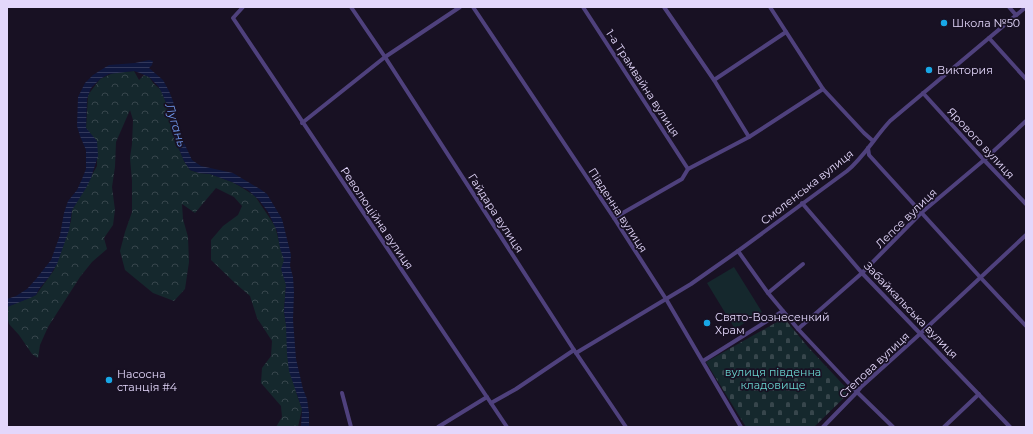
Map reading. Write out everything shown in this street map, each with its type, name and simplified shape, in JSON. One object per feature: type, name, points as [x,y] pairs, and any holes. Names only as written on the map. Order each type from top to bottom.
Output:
[{"type":"street","name":"Революційна вулиця","points":[[243,7],[233,18],[302,123],[508,427]]},
{"type":"street","name":"Гайдара вулиця","points":[[351,7],[385,57],[575,352],[626,427]]},
{"type":"street","points":[[302,123],[385,57],[460,7]]},
{"type":"street","name":"Південна вулиця","points":[[473,7],[614,218],[666,299],[741,427]]},
{"type":"street","name":"1-а Трамвайна вулиця","points":[[583,7],[688,169]]},
{"type":"street","points":[[664,7],[714,80],[749,136]]},
{"type":"street","points":[[770,7],[823,89],[873,141]]},
{"type":"street","points":[[1009,7],[1016,15]]},
{"type":"street","name":"Смоленська вулиця","points":[[491,403],[691,284],[738,251],[854,165],[890,121],[1026,7]]},
{"type":"street","points":[[714,80],[786,32]]},
{"type":"street","points":[[989,38],[1026,79]]},
{"type":"street","points":[[614,218],[682,179],[688,169],[749,136],[823,89]]},
{"type":"street","name":"Ярового вулиця","points":[[923,93],[1026,204]]},
{"type":"street","name":"Лепсе вулиця","points":[[798,329],[862,273],[922,213],[984,160],[1026,121]]},
{"type":"street","points":[[868,148],[869,155],[980,278],[1026,326]]},
{"type":"street","name":"Забайкальська вулиця","points":[[802,203],[862,273],[1010,427]]},
{"type":"street","name":"Степова вулиця","points":[[823,427],[860,387],[921,334],[1026,235]]},
{"type":"street","points":[[738,251],[768,293],[798,329],[857,392],[893,427]]},
{"type":"street","points":[[768,293],[803,264]]},
{"type":"street","points":[[703,361],[783,311]]},
{"type":"street","points":[[342,393],[351,427]]},
{"type":"street","points":[[944,427],[979,394]]},
{"type":"street","points":[[438,427],[487,397]]},
{"type":"green space","points":[[134,71],[139,80],[144,75],[149,77],[161,90],[167,105],[172,132],[184,161],[190,170],[210,174],[232,182],[255,196],[275,226],[284,260],[286,285],[284,311],[296,392],[302,409],[298,427],[276,427],[282,417],[281,406],[261,383],[262,368],[271,356],[272,341],[257,318],[250,296],[211,260],[211,240],[223,226],[238,215],[242,206],[234,197],[216,188],[195,213],[182,204],[183,219],[188,237],[189,262],[185,289],[174,301],[153,293],[125,270],[120,251],[132,212],[130,158],[133,120],[130,110],[116,142],[115,167],[112,187],[115,210],[113,225],[104,238],[107,249],[92,262],[80,277],[48,327],[40,345],[38,358],[32,354],[19,335],[9,324],[7,307],[36,295],[54,270],[71,221],[72,210],[97,166],[97,146],[86,128],[88,95],[100,79],[113,73]]},
{"type":"green space","points":[[734,267],[762,312],[735,329],[707,283]]},
{"type":"green space","name":"вулиця південна кладовище","points":[[784,318],[808,347],[850,392],[814,427],[746,427],[706,362]]},
{"type":"water","name":"Лугань","points":[[149,60],[153,61],[149,68],[163,80],[169,91],[173,101],[180,134],[192,160],[201,166],[233,173],[260,189],[267,194],[282,219],[291,255],[290,266],[293,277],[294,292],[293,320],[296,359],[303,389],[307,399],[309,427],[301,427],[302,409],[289,371],[284,311],[286,285],[281,269],[284,260],[277,231],[268,212],[259,200],[248,190],[210,174],[190,170],[184,161],[172,132],[167,105],[161,91],[149,77],[140,73],[134,71],[109,74],[100,79],[91,88],[87,99],[86,128],[97,141],[98,156],[91,178],[72,210],[69,230],[57,264],[49,277],[36,295],[7,307],[7,299],[16,296],[27,289],[51,260],[60,235],[68,201],[77,190],[86,169],[86,150],[77,126],[78,97],[85,83],[93,75],[109,65],[135,63]]},
{"type":"place","name":"Школа №50","points":[[944,23]]},
{"type":"place","name":"Виктория","points":[[929,70]]},
{"type":"place","name":"Свято-Вознесенкий Храм","points":[[707,323]]},
{"type":"place","name":"Насосна станція #4","points":[[109,380]]}]
